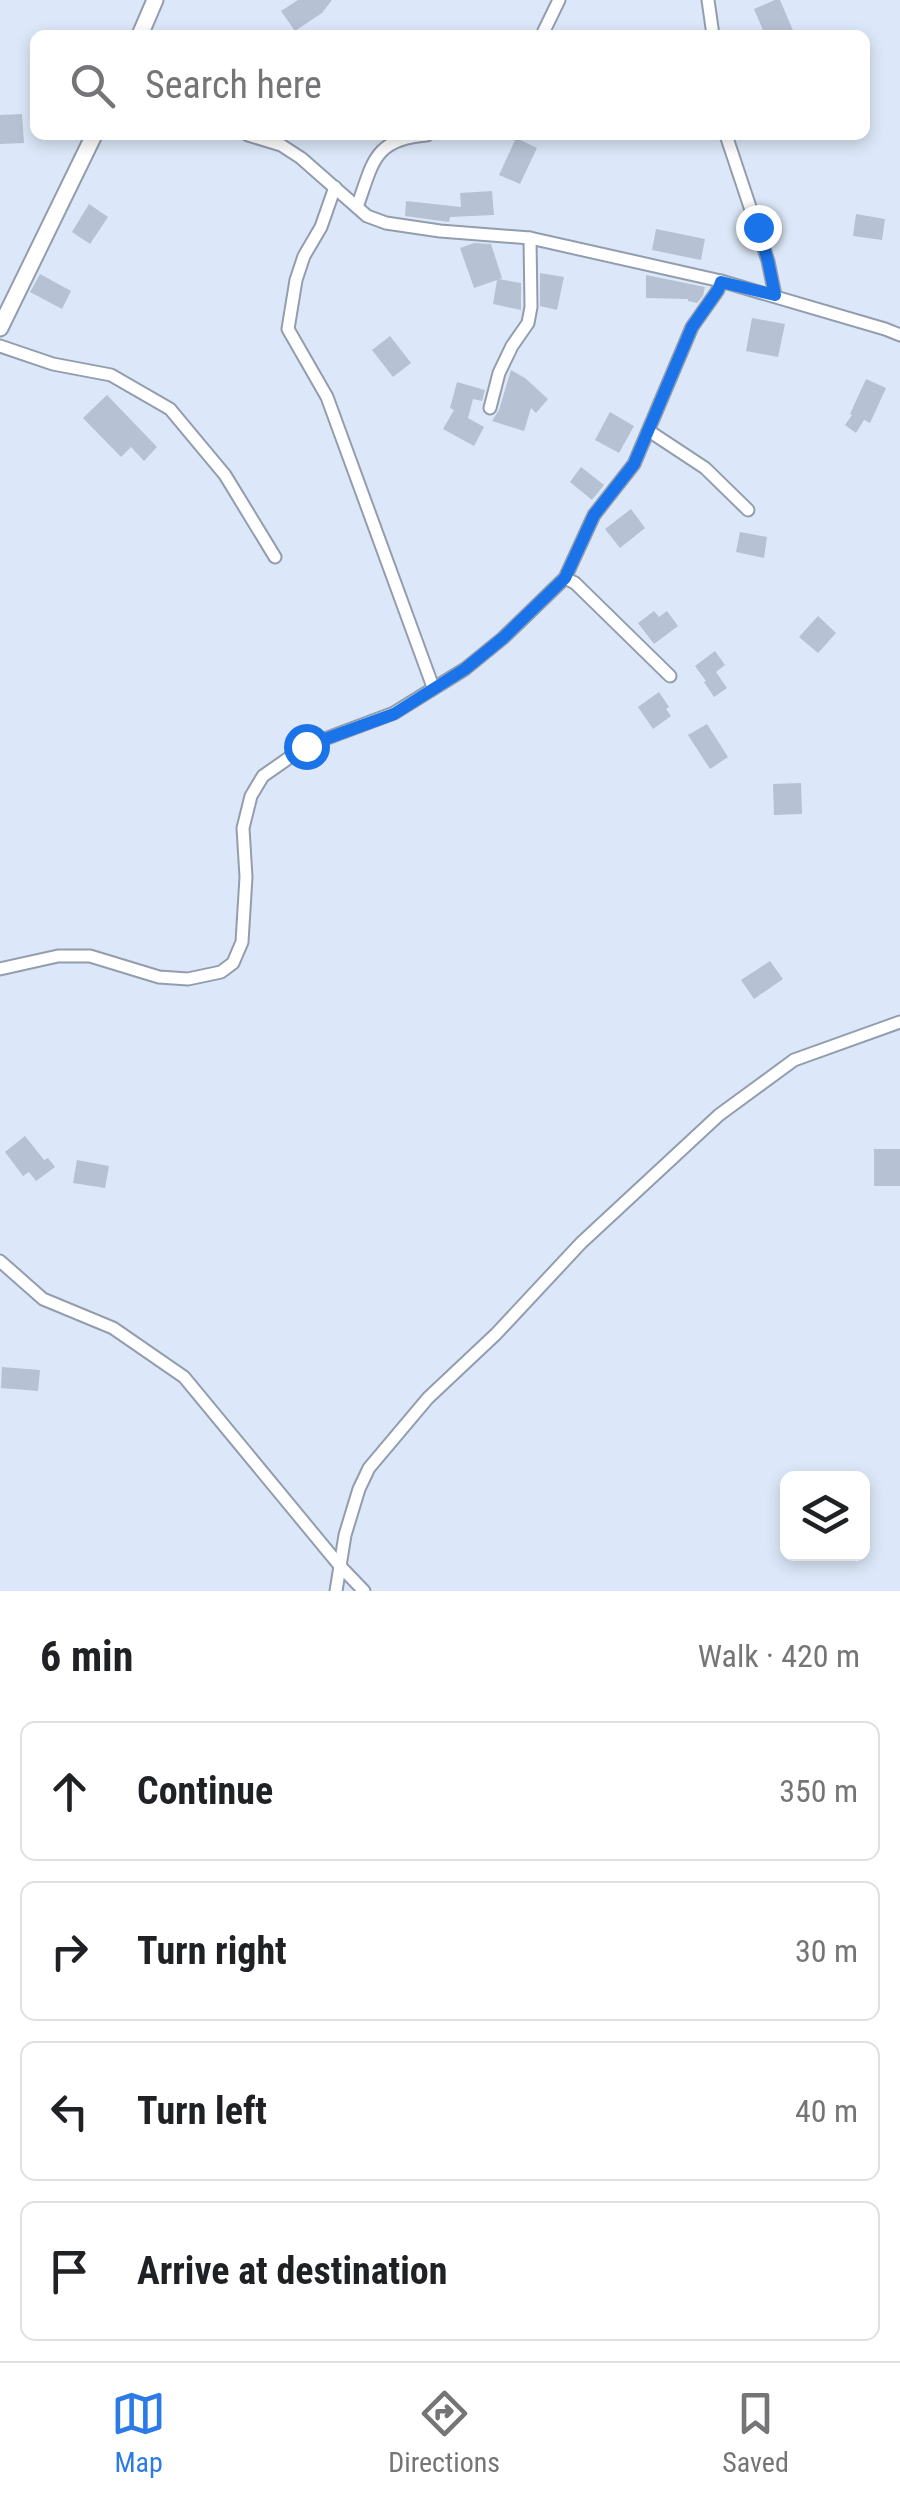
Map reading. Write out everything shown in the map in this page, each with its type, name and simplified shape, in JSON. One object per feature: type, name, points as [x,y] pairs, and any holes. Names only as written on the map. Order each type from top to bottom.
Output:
[{"type":"street","points":[[544,30],[559,0]]},
{"type":"street","points":[[708,0],[712,30]]},
{"type":"street","points":[[142,30],[154,1]]},
{"type":"street","points":[[0,328],[92,140]]},
{"type":"street","points":[[285,140],[356,207],[386,224],[530,238],[775,295],[900,335]]},
{"type":"street","points":[[356,207],[368,172],[386,144],[400,140]]},
{"type":"street","points":[[728,140],[768,261],[775,295]]},
{"type":"street","points":[[335,187],[322,227],[304,256],[296,280],[288,329],[327,398],[432,687]]},
{"type":"street","points":[[490,408],[499,373],[528,323],[530,238]]},
{"type":"street","points":[[0,969],[58,956],[90,956],[160,977],[188,978],[221,972],[234,963],[242,942],[246,877],[243,828],[251,796],[262,776],[306,746],[394,714],[465,669],[565,578],[594,515],[634,464],[692,327],[721,282]]},
{"type":"street","points":[[0,346],[53,364],[111,376],[170,410],[225,475],[275,556]]},
{"type":"street","points":[[649,431],[706,468],[748,510]]},
{"type":"street","points":[[565,578],[670,676]]},
{"type":"street","points":[[336,1591],[345,1535],[359,1489],[370,1468],[428,1398],[496,1334],[581,1243],[719,1115],[794,1060],[899,1022],[900,1005]]},
{"type":"street","points":[[0,1261],[43,1299],[113,1328],[184,1377],[364,1591]]},
{"type":"building","points":[[298,0],[332,0],[322,13],[296,30],[281,11]]},
{"type":"building","points":[[780,0],[793,30],[763,30],[754,9]]},
{"type":"building","points":[[22,114],[24,143],[0,144],[0,115]]},
{"type":"building","points":[[515,140],[537,148],[520,184],[499,175]]},
{"type":"building","points":[[492,191],[494,215],[450,217],[449,222],[405,216],[406,201],[461,207],[460,193]]},
{"type":"building","points":[[89,204],[108,217],[90,244],[72,232]]},
{"type":"building","points":[[856,214],[885,219],[882,240],[853,236]]},
{"type":"building","points":[[656,229],[705,239],[701,260],[652,250]]},
{"type":"building","points":[[474,243],[491,244],[502,278],[499,279],[521,283],[521,310],[493,304],[497,280],[474,288],[460,248]]},
{"type":"building","points":[[540,273],[564,277],[557,310],[540,306]]},
{"type":"building","points":[[40,274],[71,291],[62,309],[30,292]]},
{"type":"building","points":[[646,275],[705,287],[703,296],[697,303],[688,299],[646,298]]},
{"type":"building","points":[[752,318],[785,324],[778,357],[746,351]]},
{"type":"building","points":[[390,336],[411,363],[393,377],[372,350]]},
{"type":"building","points":[[511,370],[548,399],[536,413],[531,408],[524,431],[492,421]]},
{"type":"building","points":[[866,379],[886,388],[870,423],[864,420],[856,433],[845,425]]},
{"type":"building","points":[[457,382],[485,390],[482,401],[473,399],[468,418],[484,427],[474,446],[443,429],[454,410],[450,408]]},
{"type":"building","points":[[107,395],[157,447],[144,461],[131,447],[121,457],[83,418]]},
{"type":"building","points":[[610,412],[634,426],[619,453],[595,440]]},
{"type":"building","points":[[581,467],[604,485],[592,500],[570,482]]},
{"type":"building","points":[[631,509],[645,528],[620,548],[605,529]]},
{"type":"building","points":[[740,532],[767,537],[764,558],[736,552]]},
{"type":"building","points":[[654,611],[659,617],[667,611],[678,626],[654,644],[638,623]]},
{"type":"building","points":[[818,616],[836,633],[818,653],[799,637]]},
{"type":"building","points":[[715,651],[725,665],[716,672],[727,688],[714,697],[695,666]]},
{"type":"building","points":[[659,692],[671,716],[653,729],[638,707]]},
{"type":"building","points":[[707,724],[728,757],[710,769],[688,735]]},
{"type":"building","points":[[801,783],[802,814],[774,815],[773,784]]},
{"type":"building","points":[[770,961],[783,979],[754,999],[741,980]]},
{"type":"building","points":[[25,1136],[44,1160],[48,1158],[55,1167],[36,1181],[29,1172],[23,1176],[5,1152]]},
{"type":"building","points":[[874,1149],[900,1149],[900,1186],[874,1186]]},
{"type":"building","points":[[77,1160],[109,1166],[105,1188],[73,1183]]},
{"type":"building","points":[[2,1367],[40,1370],[38,1391],[1,1388]]},
{"type":"route","points":[[306,746],[394,714],[465,669],[565,578],[594,515],[634,464],[692,327],[721,282],[775,295],[758,227]]}]
